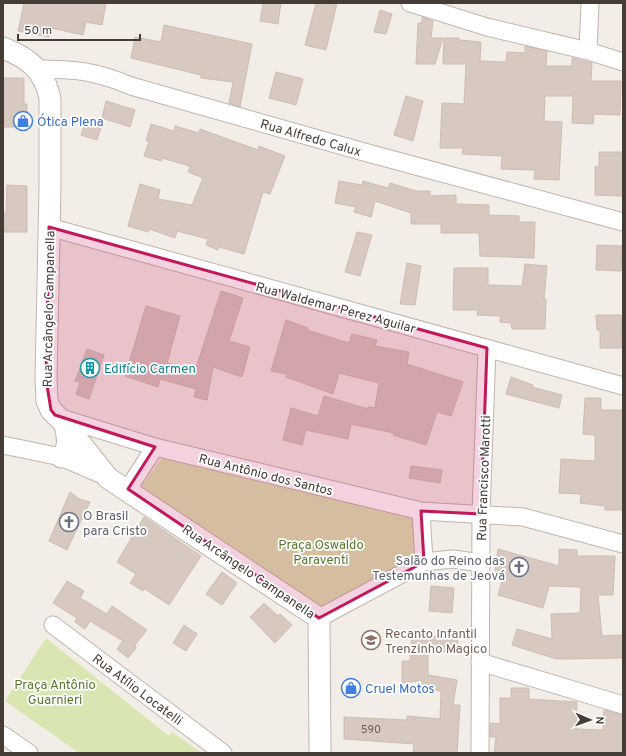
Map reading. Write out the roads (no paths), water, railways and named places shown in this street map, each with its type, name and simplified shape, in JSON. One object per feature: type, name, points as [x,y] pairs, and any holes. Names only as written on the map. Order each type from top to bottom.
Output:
[{"type":"street","points":[[410,3],[487,27],[588,51],[623,62]]},
{"type":"street","points":[[588,51],[590,3]]},
{"type":"street","points":[[3,48],[23,58],[37,69]]},
{"type":"street","name":"Rua Alfredo Calux","points":[[37,69],[80,70],[111,77],[131,86],[364,152],[623,222]]},
{"type":"street","name":"Rua Arcângelo Campanella","points":[[37,69],[48,87],[50,99],[50,227],[47,401],[60,420],[108,478],[128,489],[319,618],[320,753]]},
{"type":"street","name":"Rua Waldemar Perez Aguilar","points":[[50,227],[623,386]]},
{"type":"street","name":"Rua Francisco Marotti","points":[[480,753],[481,514],[487,348]]},
{"type":"street","points":[[60,420],[68,448],[61,457]]},
{"type":"street","name":"Rua Antônio dos Santos","points":[[60,420],[155,447],[421,511],[450,514],[481,514],[523,517],[623,544]]},
{"type":"street","points":[[3,445],[61,457],[108,478]]},
{"type":"street","points":[[128,489],[155,447]]},
{"type":"street","points":[[421,511],[424,562]]},
{"type":"street","points":[[319,618],[424,562],[453,559],[481,563]]},
{"type":"street","name":"Rua Atílio Locatelli","points":[[53,625],[223,753]]},
{"type":"street","points":[[480,662],[623,705]]},
{"type":"street","points":[[3,735],[29,753]]},
{"type":"place","name":"Ótica Plena","points":[[23,121]]},
{"type":"place","name":"Edifício Carmen","points":[[90,368]]},
{"type":"place","name":"O Brasil para Cristo","points":[[69,522]]},
{"type":"place","name":"Salão do Reino das Testemunhas de Jeová","points":[[519,567]]},
{"type":"place","name":"Recanto Infantil Trenzinho Magico","points":[[371,640]]},
{"type":"place","name":"Cruel Motos","points":[[351,688]]},
{"type":"park label","name":"Praça Oswaldo Paraventi","points":[[321,552]]},
{"type":"park label","name":"Praça Antônio Guarnieri","points":[[55,692]]}]
